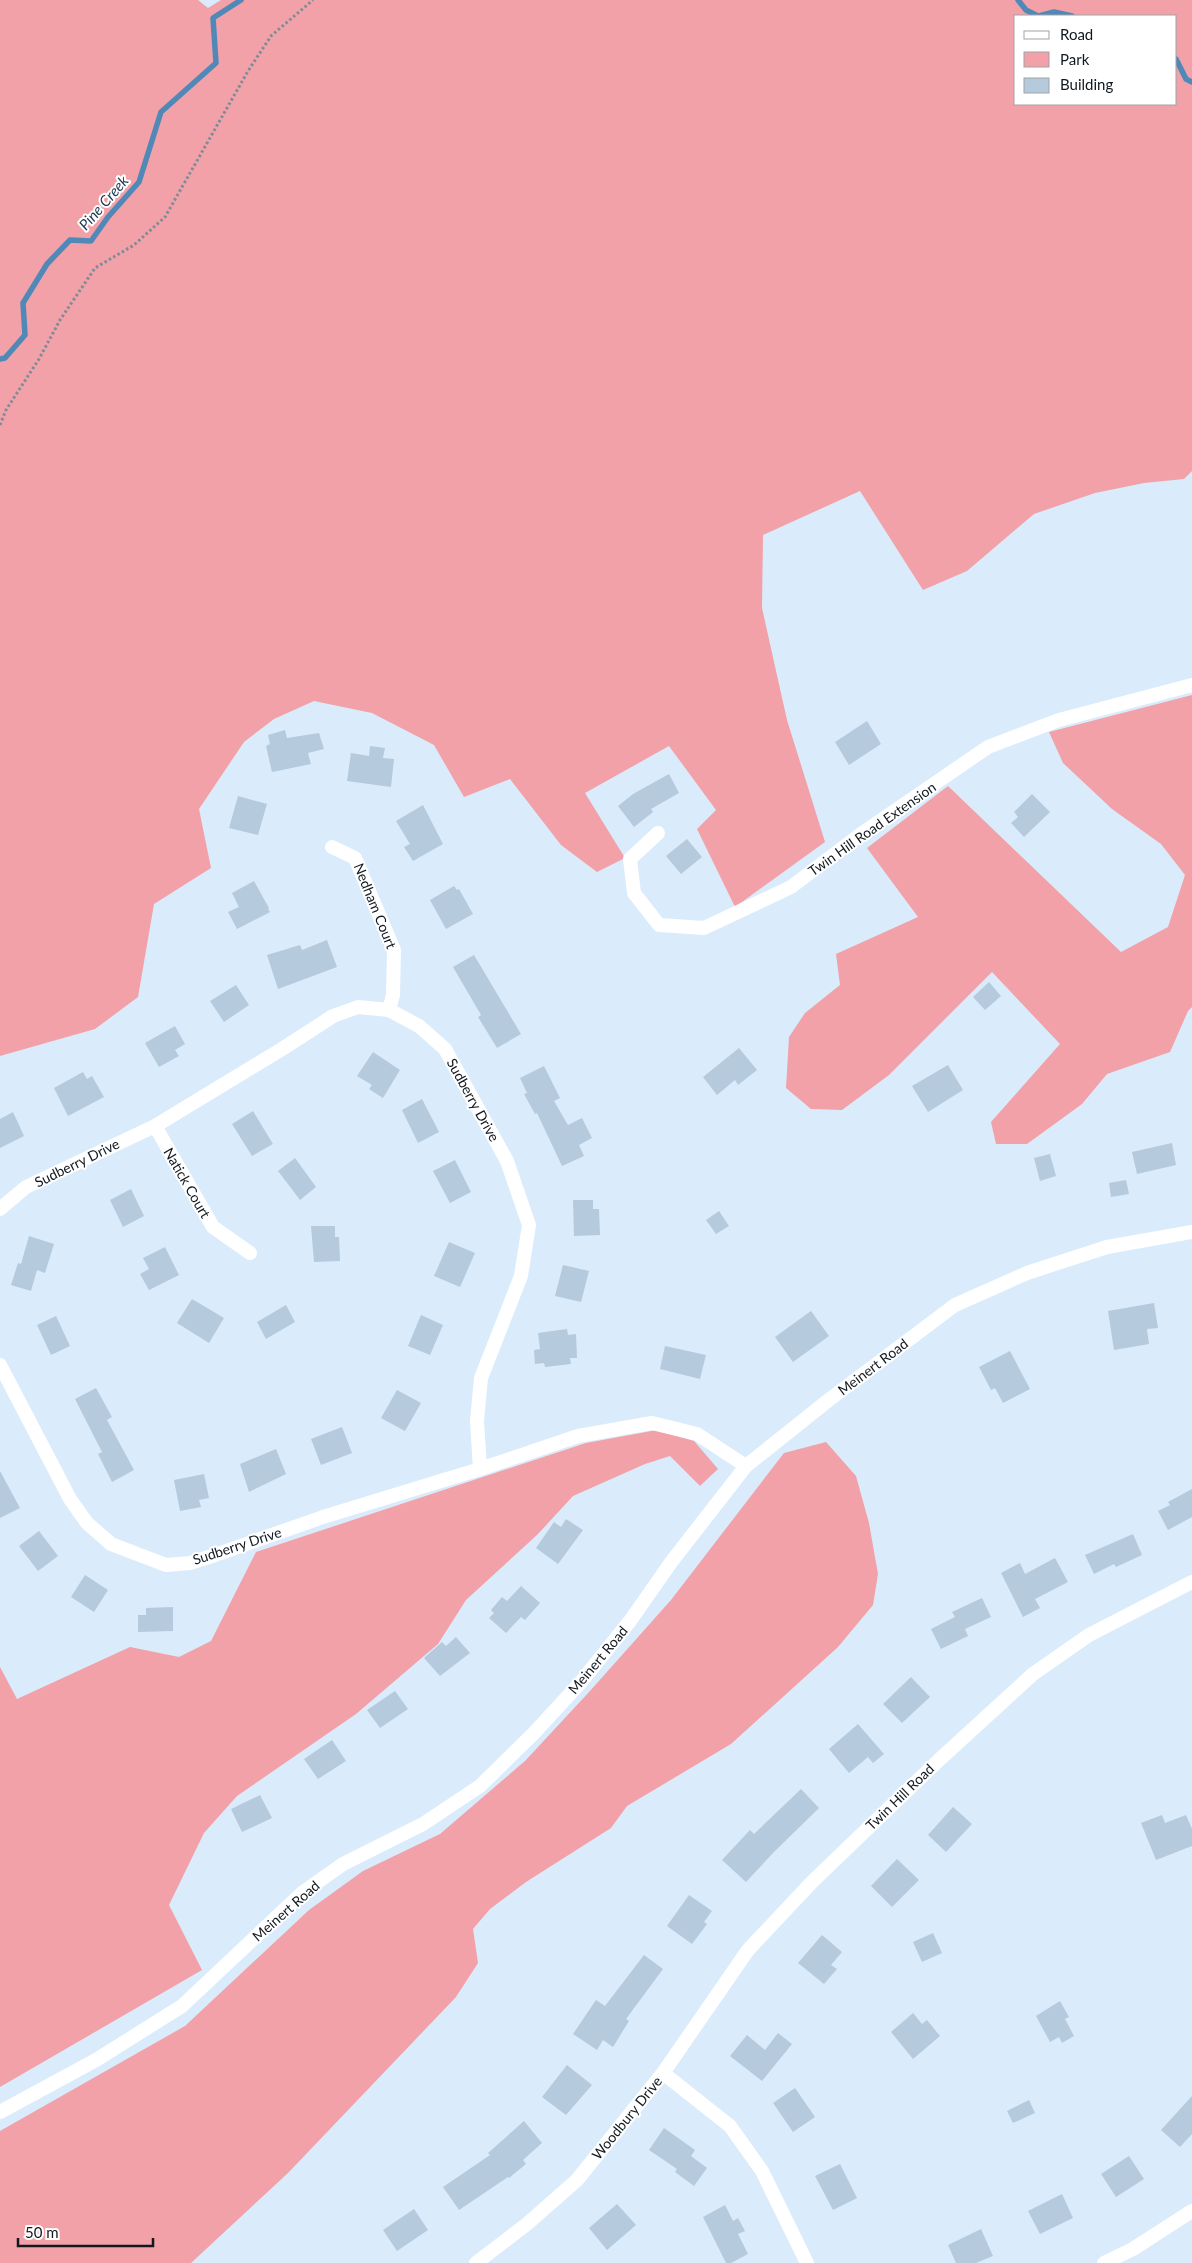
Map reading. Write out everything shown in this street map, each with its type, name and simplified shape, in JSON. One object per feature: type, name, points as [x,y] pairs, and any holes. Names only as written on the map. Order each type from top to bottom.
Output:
[{"type":"street","name":"Twin Hill Road Extension","points":[[658,833],[630,859],[634,893],[659,925],[704,928],[791,887],[861,834],[988,747],[1059,720],[1192,684]]},
{"type":"street","name":"Nedham Court","points":[[332,848],[356,858],[394,950],[393,995],[389,1010]]},
{"type":"street","name":"Sudberry Drive","points":[[0,1209],[26,1187],[155,1126],[333,1016],[358,1008],[389,1010],[419,1026],[445,1049],[507,1161],[529,1225],[521,1276],[481,1378],[477,1422],[480,1469]]},
{"type":"street","name":"Natick Court","points":[[155,1126],[212,1227],[250,1253]]},
{"type":"street","name":"Meinert Road","points":[[0,2112],[96,2060],[182,2006],[302,1892],[343,1864],[423,1824],[480,1786],[534,1733],[581,1682],[630,1621],[672,1561],[746,1466],[830,1399],[955,1305],[1027,1273],[1107,1247],[1192,1232]]},
{"type":"street","name":"Sudberry Drive","points":[[0,1365],[70,1499],[88,1523],[111,1544],[166,1565],[190,1563],[207,1558],[323,1517],[480,1469],[578,1436],[652,1422],[697,1434],[746,1466]]},
{"type":"street","name":"Twin Hill Road","points":[[663,2073],[748,1950],[813,1881],[946,1754],[1033,1674],[1089,1635],[1192,1582]]},
{"type":"street","name":"Woodbury Drive","points":[[476,2263],[527,2224],[577,2180],[663,2073],[730,2126],[762,2171],[807,2263]]},
{"type":"street","points":[[1104,2263],[1132,2249],[1192,2211]]},
{"type":"path","points":[[0,425],[6,410],[39,359],[60,320],[95,268],[134,245],[165,217],[248,71],[271,36],[313,0]]},
{"type":"green space","points":[[0,0],[198,0],[208,8],[221,0],[1192,0],[1192,471],[1184,479],[1144,483],[1095,493],[1034,514],[967,571],[923,590],[860,491],[763,535],[762,608],[787,720],[825,842],[735,907],[697,829],[716,810],[669,746],[585,793],[625,858],[597,872],[561,845],[510,779],[464,797],[434,745],[372,713],[314,701],[274,719],[244,742],[199,809],[211,868],[154,904],[138,997],[95,1029],[0,1056]]},
{"type":"green space","points":[[1192,695],[1192,1007],[1188,1011],[1170,1052],[1107,1074],[1082,1104],[1027,1144],[996,1144],[991,1122],[1060,1044],[992,972],[889,1075],[842,1110],[811,1109],[786,1088],[789,1037],[805,1013],[840,985],[836,954],[918,917],[867,848],[948,786],[1121,952],[1168,927],[1185,875],[1161,844],[1112,809],[1063,763],[1049,732]]},
{"type":"green space","points":[[657,1430],[694,1441],[718,1469],[700,1486],[670,1456],[645,1464],[573,1496],[538,1534],[466,1600],[438,1644],[356,1714],[237,1796],[204,1833],[169,1905],[202,1970],[0,2087],[0,1667],[17,1699],[130,1647],[179,1657],[211,1641],[256,1552],[586,1443]]},
{"type":"green space","points":[[826,1442],[856,1476],[869,1523],[878,1574],[873,1605],[838,1647],[731,1744],[627,1806],[611,1828],[526,1882],[490,1909],[473,1929],[478,1963],[456,1997],[288,2173],[191,2263],[0,2263],[0,2131],[185,2026],[309,1910],[363,1871],[440,1834],[525,1761],[590,1691],[671,1600],[784,1453]]},
{"type":"building","points":[[867,721],[881,744],[849,765],[835,742]]},
{"type":"building","points":[[285,730],[287,738],[319,733],[324,749],[308,753],[311,764],[272,772],[266,746],[270,744],[268,735]]},
{"type":"building","points":[[370,746],[385,748],[383,758],[394,759],[391,787],[347,781],[351,753],[369,756]]},
{"type":"building","points":[[669,774],[679,793],[651,809],[653,812],[634,827],[618,806],[633,794]]},
{"type":"building","points":[[1032,794],[1050,812],[1024,837],[1011,823],[1018,817],[1014,812]]},
{"type":"building","points":[[238,796],[267,804],[258,835],[229,828]]},
{"type":"building","points":[[423,805],[443,844],[413,861],[404,847],[410,844],[396,821]]},
{"type":"building","points":[[687,839],[702,857],[681,874],[666,856]]},
{"type":"building","points":[[254,881],[270,912],[237,929],[228,912],[239,907],[232,893]]},
{"type":"building","points":[[454,886],[457,890],[459,889],[473,914],[446,929],[430,900]]},
{"type":"building","points":[[327,940],[337,967],[278,989],[267,955],[300,945],[302,950]]},
{"type":"building","points":[[474,955],[521,1034],[497,1048],[478,1017],[481,1015],[453,967]]},
{"type":"building","points":[[989,982],[1001,996],[985,1010],[973,997]]},
{"type":"building","points":[[236,985],[249,1005],[224,1022],[210,1001]]},
{"type":"building","points":[[175,1026],[185,1044],[175,1050],[179,1056],[159,1067],[145,1043]]},
{"type":"building","points":[[739,1048],[757,1070],[738,1085],[735,1080],[717,1095],[703,1077]]},
{"type":"building","points":[[373,1052],[400,1070],[383,1098],[369,1089],[372,1085],[357,1076]]},
{"type":"building","points":[[948,1065],[963,1090],[928,1112],[912,1086]]},
{"type":"building","points":[[544,1066],[560,1098],[554,1101],[568,1125],[582,1118],[592,1138],[579,1145],[584,1156],[562,1166],[537,1113],[535,1114],[524,1094],[527,1093],[520,1078]]},
{"type":"building","points":[[83,1072],[87,1079],[92,1076],[104,1097],[68,1116],[54,1088]]},
{"type":"building","points":[[422,1099],[439,1132],[418,1143],[402,1110]]},
{"type":"building","points":[[253,1111],[273,1144],[252,1156],[232,1124]]},
{"type":"building","points":[[13,1112],[24,1136],[0,1148],[0,1119]]},
{"type":"building","points":[[1172,1143],[1176,1165],[1137,1174],[1132,1152]]},
{"type":"building","points":[[1050,1154],[1056,1176],[1040,1181],[1034,1158]]},
{"type":"building","points":[[295,1158],[316,1187],[300,1200],[278,1171]]},
{"type":"building","points":[[455,1160],[471,1192],[450,1203],[433,1171]]},
{"type":"building","points":[[1126,1180],[1129,1194],[1111,1197],[1109,1183]]},
{"type":"building","points":[[131,1189],[144,1216],[123,1227],[110,1200]]},
{"type":"building","points":[[573,1200],[593,1200],[593,1209],[599,1209],[600,1235],[574,1236]]},
{"type":"building","points":[[719,1211],[729,1226],[716,1234],[706,1220]]},
{"type":"building","points":[[311,1226],[335,1226],[335,1237],[339,1237],[340,1261],[314,1262]]},
{"type":"building","points":[[29,1236],[54,1244],[45,1273],[37,1270],[31,1291],[11,1285],[18,1263],[21,1264]]},
{"type":"building","points":[[449,1242],[475,1253],[460,1287],[434,1276]]},
{"type":"building","points":[[165,1247],[179,1275],[149,1290],[140,1274],[149,1269],[143,1258]]},
{"type":"building","points":[[563,1265],[589,1271],[581,1302],[555,1296]]},
{"type":"building","points":[[192,1299],[224,1318],[209,1343],[177,1323]]},
{"type":"building","points":[[1154,1303],[1158,1328],[1147,1329],[1149,1344],[1114,1350],[1108,1311]]},
{"type":"building","points":[[286,1305],[295,1322],[266,1339],[257,1322]]},
{"type":"building","points":[[811,1311],[829,1336],[793,1362],[775,1337]]},
{"type":"building","points":[[421,1315],[443,1325],[430,1355],[408,1346]]},
{"type":"building","points":[[56,1316],[70,1346],[51,1355],[37,1325]]},
{"type":"building","points":[[567,1329],[568,1335],[576,1334],[577,1358],[570,1358],[571,1364],[545,1367],[544,1363],[535,1364],[534,1350],[540,1349],[538,1333]]},
{"type":"building","points":[[665,1346],[706,1355],[700,1379],[660,1369]]},
{"type":"building","points":[[1010,1351],[1030,1389],[1003,1403],[995,1388],[991,1390],[979,1367]]},
{"type":"building","points":[[96,1388],[112,1417],[107,1420],[134,1470],[112,1482],[98,1454],[102,1452],[75,1399]]},
{"type":"building","points":[[397,1390],[421,1403],[405,1431],[381,1418]]},
{"type":"building","points":[[342,1427],[352,1453],[321,1465],[311,1439]]},
{"type":"building","points":[[276,1449],[286,1474],[249,1492],[240,1464]]},
{"type":"building","points":[[0,1471],[20,1508],[0,1518]]},
{"type":"building","points":[[204,1474],[209,1498],[199,1500],[201,1507],[180,1511],[174,1480]]},
{"type":"building","points":[[1192,1489],[1192,1517],[1168,1530],[1158,1511],[1170,1505],[1168,1502]]},
{"type":"building","points":[[566,1519],[583,1530],[558,1564],[536,1548],[554,1522],[561,1527]]},
{"type":"building","points":[[39,1531],[58,1556],[38,1571],[19,1546]]},
{"type":"building","points":[[1133,1534],[1142,1555],[1116,1567],[1114,1564],[1094,1574],[1085,1555]]},
{"type":"building","points":[[1055,1558],[1068,1582],[1035,1599],[1040,1608],[1023,1617],[1001,1573],[1020,1563],[1025,1574]]},
{"type":"building","points":[[85,1575],[108,1590],[94,1612],[71,1597]]},
{"type":"building","points":[[521,1586],[540,1603],[525,1620],[521,1617],[506,1633],[489,1618],[494,1613],[491,1610],[502,1597],[507,1601]]},
{"type":"building","points":[[982,1598],[991,1617],[965,1629],[968,1636],[941,1649],[931,1629],[955,1617],[952,1612]]},
{"type":"building","points":[[173,1607],[173,1631],[138,1632],[138,1615],[146,1615],[146,1608]]},
{"type":"building","points":[[456,1637],[470,1653],[440,1676],[424,1658],[442,1642],[446,1646]]},
{"type":"building","points":[[911,1677],[930,1697],[902,1723],[883,1704]]},
{"type":"building","points":[[395,1691],[408,1709],[380,1728],[367,1710]]},
{"type":"building","points":[[858,1724],[884,1754],[873,1763],[868,1757],[849,1773],[829,1749]]},
{"type":"building","points":[[332,1740],[346,1761],[318,1779],[304,1759]]},
{"type":"building","points":[[801,1789],[819,1808],[746,1882],[722,1860],[750,1830],[754,1834]]},
{"type":"building","points":[[260,1795],[272,1818],[242,1832],[231,1809]]},
{"type":"building","points":[[953,1807],[972,1824],[946,1852],[928,1835]]},
{"type":"building","points":[[1162,1815],[1165,1823],[1186,1815],[1192,1829],[1192,1846],[1156,1860],[1141,1823]]},
{"type":"building","points":[[897,1859],[919,1880],[892,1907],[871,1886]]},
{"type":"building","points":[[689,1895],[712,1911],[704,1922],[707,1924],[692,1944],[667,1926]]},
{"type":"building","points":[[933,1933],[942,1953],[922,1962],[913,1942]]},
{"type":"building","points":[[822,1935],[842,1952],[831,1965],[837,1969],[824,1984],[798,1963]]},
{"type":"building","points":[[644,1955],[663,1969],[626,2019],[629,2021],[613,2047],[603,2040],[597,2050],[573,2034],[596,2000],[605,2006]]},
{"type":"building","points":[[1060,2001],[1069,2017],[1065,2019],[1074,2036],[1062,2043],[1059,2037],[1050,2042],[1036,2016]]},
{"type":"building","points":[[913,2013],[922,2024],[927,2020],[940,2036],[913,2059],[891,2032]]},
{"type":"building","points":[[778,2033],[792,2044],[762,2081],[730,2056],[747,2035],[765,2050]]},
{"type":"building","points":[[567,2065],[592,2085],[566,2115],[542,2097]]},
{"type":"building","points":[[795,2088],[815,2117],[793,2132],[773,2103]]},
{"type":"building","points":[[1192,2096],[1192,2134],[1180,2147],[1161,2130]]},
{"type":"building","points":[[1029,2100],[1035,2113],[1013,2123],[1007,2111]]},
{"type":"building","points":[[524,2121],[542,2143],[523,2160],[526,2164],[509,2178],[459,2210],[443,2187],[490,2155],[488,2153]]},
{"type":"building","points":[[664,2128],[695,2150],[691,2156],[707,2168],[694,2186],[675,2172],[677,2169],[649,2150]]},
{"type":"building","points":[[1129,2156],[1144,2179],[1116,2197],[1101,2174]]},
{"type":"building","points":[[840,2164],[857,2198],[833,2210],[815,2176]]},
{"type":"building","points":[[1062,2194],[1073,2218],[1040,2234],[1028,2211]]},
{"type":"building","points":[[617,2204],[636,2225],[607,2250],[589,2228]]},
{"type":"building","points":[[725,2205],[733,2221],[738,2218],[745,2231],[738,2234],[748,2254],[731,2263],[726,2263],[703,2217]]},
{"type":"building","points":[[414,2209],[428,2230],[397,2251],[383,2230]]},
{"type":"building","points":[[981,2229],[993,2256],[976,2263],[956,2263],[948,2245]]},
{"type":"waterway","name":"Pine Creek","points":[[0,359],[5,358],[25,335],[23,303],[47,264],[70,240],[91,241],[108,217],[139,182],[161,112],[216,63],[213,18],[241,0]]},
{"type":"waterway","points":[[1018,0],[1026,10],[1036,15]]},
{"type":"waterway","points":[[1043,15],[1054,12],[1068,15]]},
{"type":"waterway","points":[[1177,61],[1186,79],[1192,82]]}]
